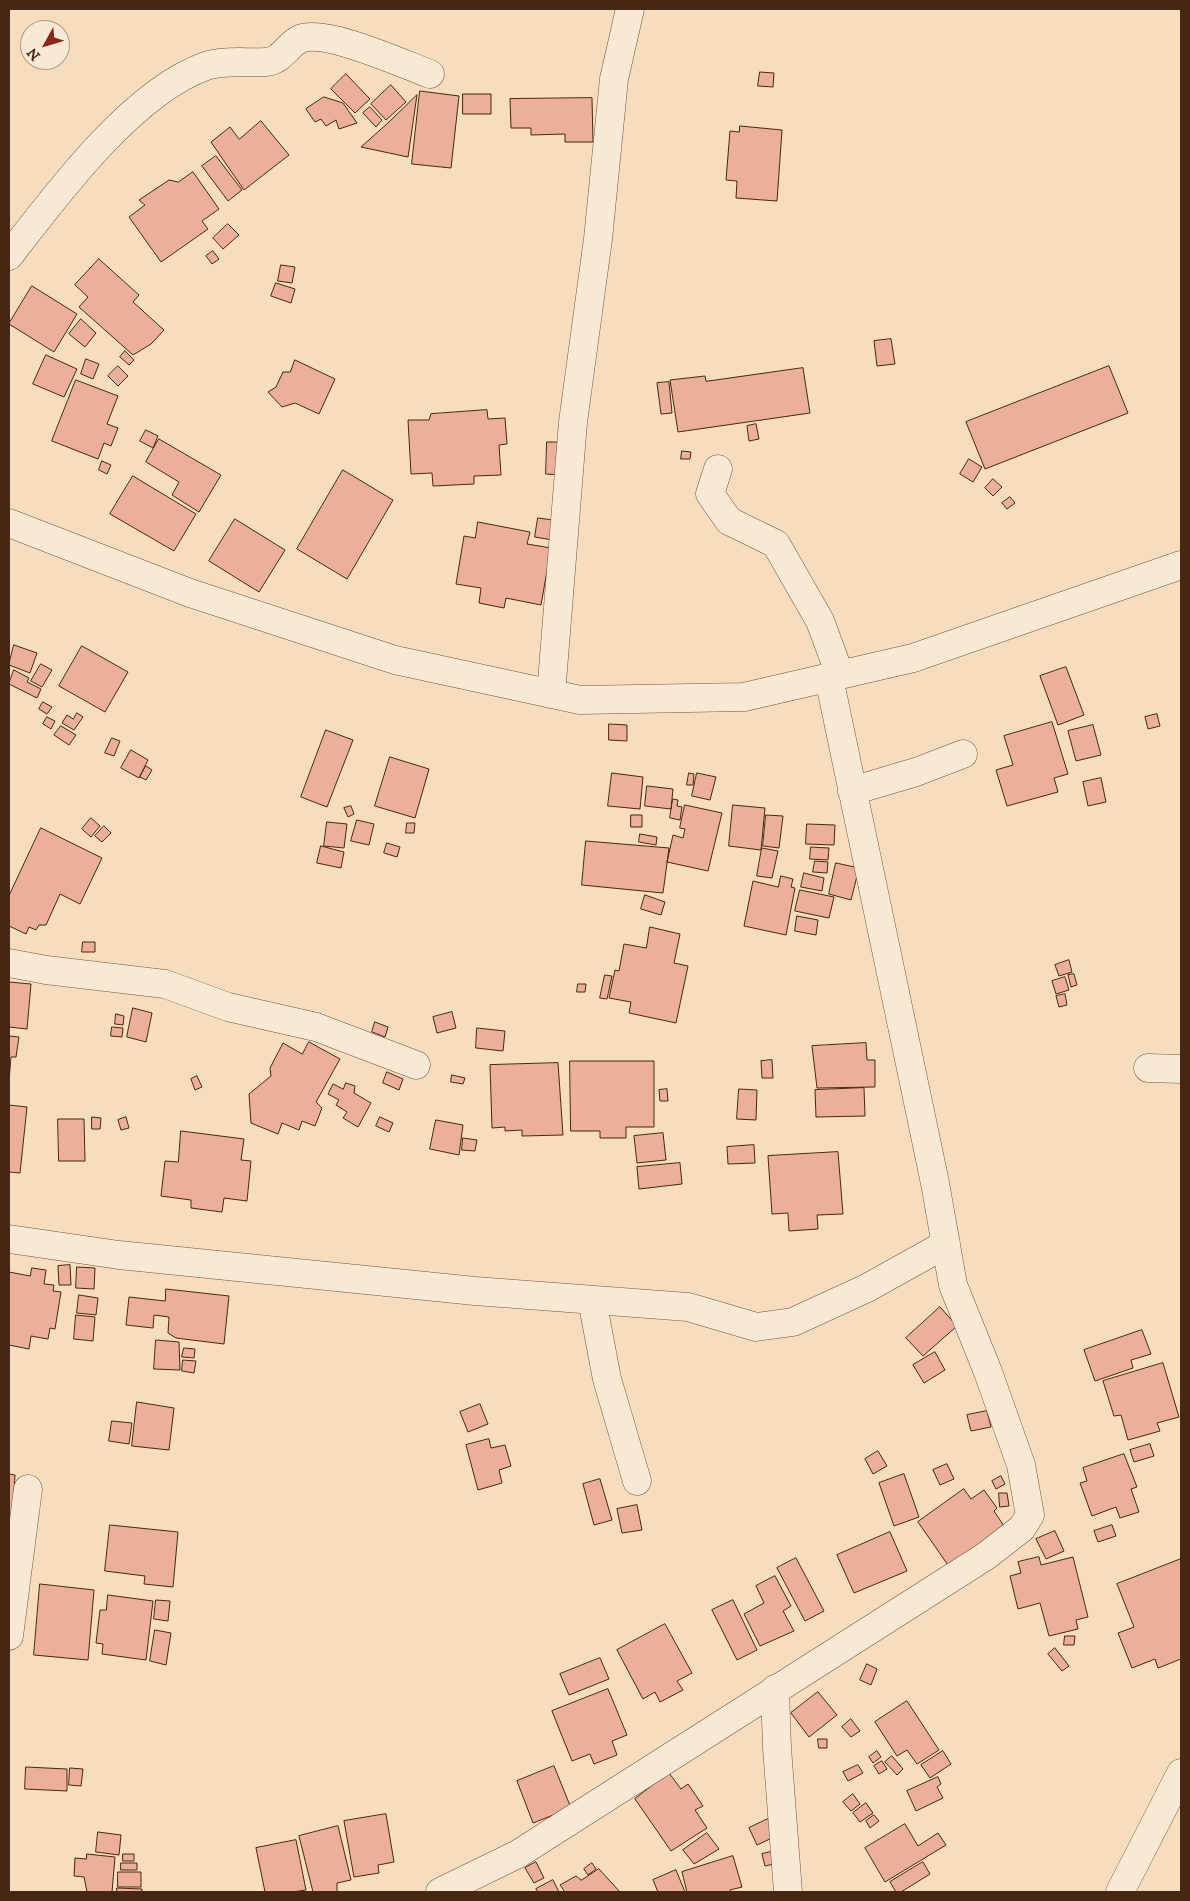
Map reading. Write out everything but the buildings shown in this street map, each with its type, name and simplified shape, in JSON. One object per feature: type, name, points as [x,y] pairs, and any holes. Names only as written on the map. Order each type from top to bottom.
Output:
[{"type":"street","points":[[552,694],[573,422],[598,239],[614,79],[630,9]]},
{"type":"street","points":[[9,256],[40,215],[114,129],[182,76],[208,65],[271,61],[281,56],[300,39],[326,38],[346,42],[430,74]]},
{"type":"street","points":[[440,1892],[518,1854],[986,1556],[1022,1528],[1030,1515],[1020,1466],[988,1372],[953,1285],[852,791],[834,676],[820,621],[776,544],[729,521],[710,494],[718,469]]},
{"type":"street","points":[[9,523],[190,593],[395,660],[580,700],[744,696],[834,676],[913,658],[1181,565]]},
{"type":"street","points":[[852,791],[916,772],[963,754]]},
{"type":"street","points":[[9,962],[46,970],[165,984],[228,1007],[316,1027],[416,1066]]},
{"type":"street","points":[[1148,1068],[1181,1069]]},
{"type":"street","points":[[9,1239],[119,1255],[475,1292],[688,1307],[756,1327],[793,1322],[867,1288],[946,1244]]},
{"type":"street","points":[[592,1300],[607,1380],[638,1481]]},
{"type":"street","points":[[9,1636],[28,1488]]},
{"type":"street","points":[[775,1689],[777,1748],[788,1892]]},
{"type":"street","points":[[1120,1892],[1181,1773]]}]
